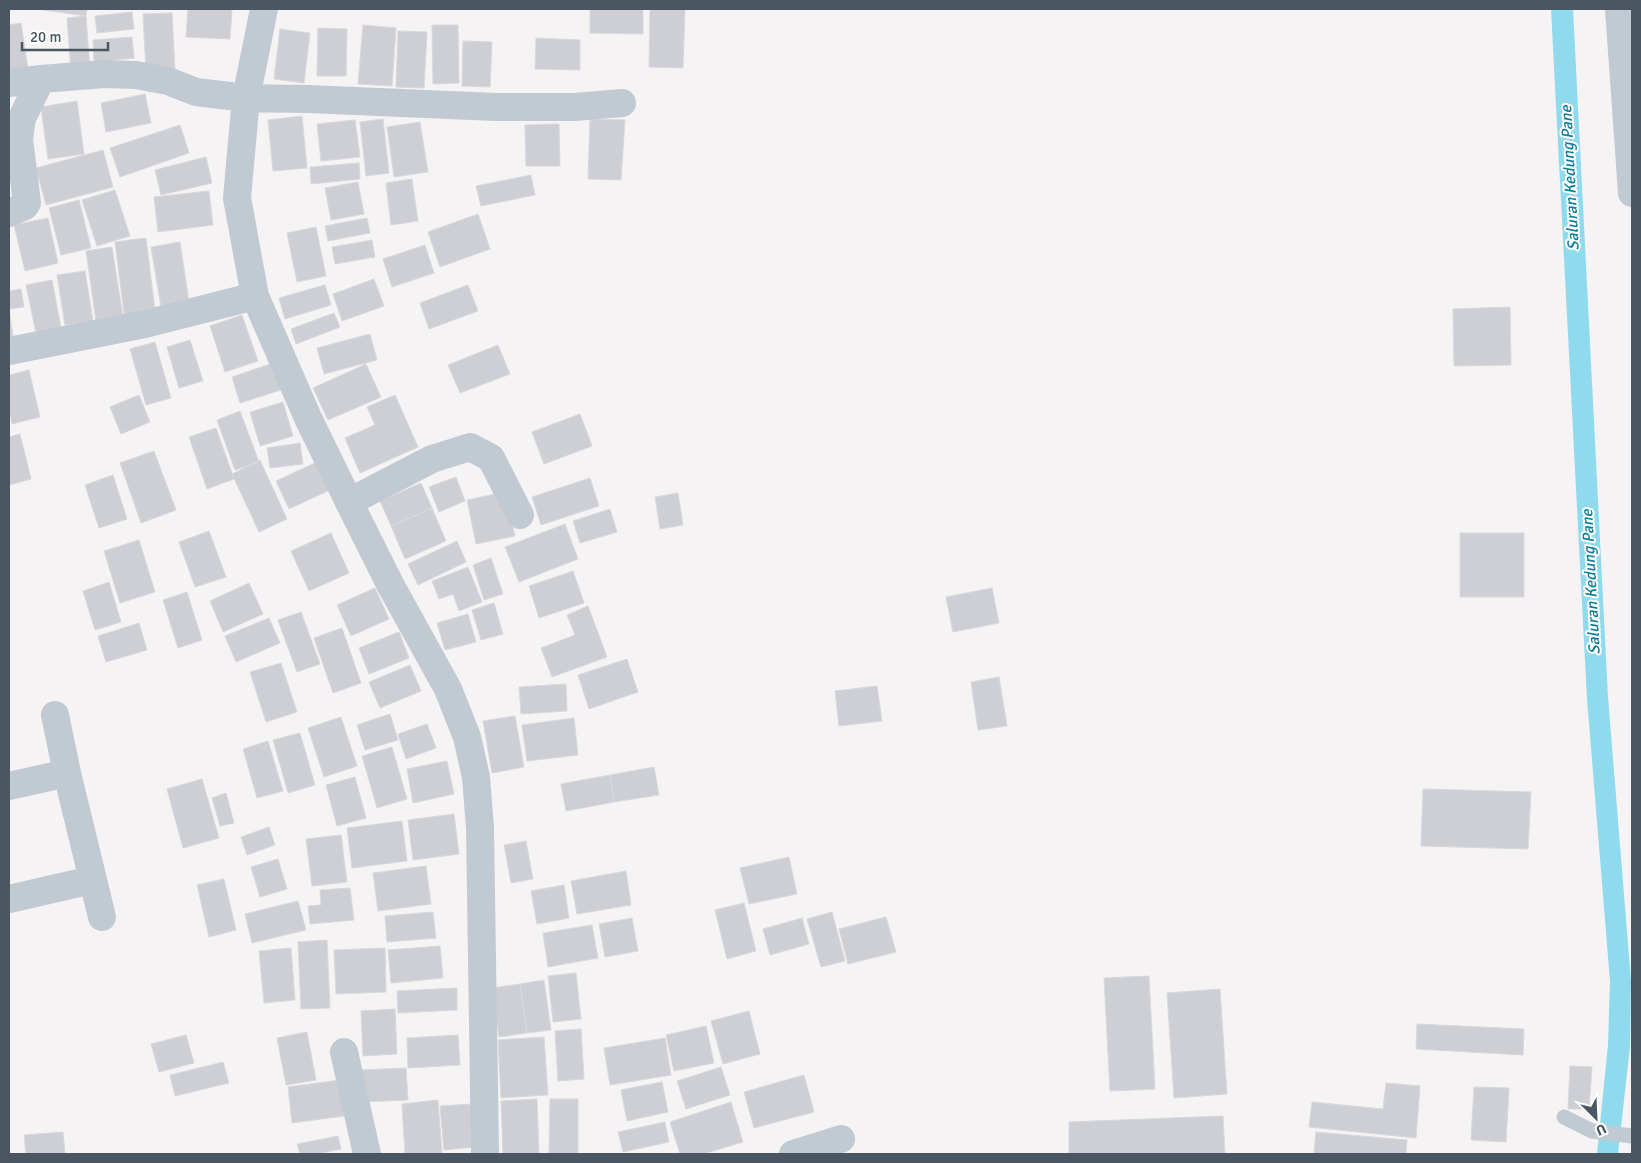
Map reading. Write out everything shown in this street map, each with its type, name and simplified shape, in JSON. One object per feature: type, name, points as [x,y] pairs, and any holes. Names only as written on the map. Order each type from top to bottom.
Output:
[{"type":"street","points":[[264,9],[246,98],[237,198],[255,296],[308,418],[391,586],[448,689],[467,737],[476,777],[480,828],[485,1154]]},
{"type":"street","points":[[1619,9],[1632,193]]},
{"type":"street","points":[[9,83],[105,74],[136,74],[168,81],[196,92],[246,98],[495,108],[575,107],[622,103]]},
{"type":"street","points":[[9,213],[26,206],[28,203],[19,139],[22,118],[41,79]]},
{"type":"street","points":[[9,351],[145,324],[255,296]]},
{"type":"street","points":[[349,502],[432,460],[470,447],[491,458],[520,515]]},
{"type":"street","points":[[55,715],[102,917]]},
{"type":"street","points":[[9,786],[67,773]]},
{"type":"street","points":[[9,900],[92,880]]},
{"type":"street","points":[[344,1052],[367,1154]]},
{"type":"street","points":[[793,1154],[841,1139]]},
{"type":"lane","points":[[1564,1117],[1592,1131],[1629,1136]]},
{"type":"water","name":"Saluran Kedung Pane","points":[[1551,9],[1573,9],[1608,697],[1631,981],[1630,1046],[1618,1154],[1597,1154],[1608,1045],[1610,981],[1587,699]]},
{"type":"building","points":[[44,9],[87,9],[86,16]]},
{"type":"building","points":[[188,9],[232,9],[230,39],[186,37]]},
{"type":"building","points":[[590,9],[643,9],[643,34],[590,33]]},
{"type":"building","points":[[650,9],[685,9],[683,68],[649,67]]},
{"type":"building","points":[[132,12],[134,29],[97,33],[95,16]]},
{"type":"building","points":[[172,13],[175,70],[146,72],[143,14]]},
{"type":"building","points":[[86,16],[90,70],[71,72],[67,18]]},
{"type":"building","points":[[21,23],[28,69],[9,72],[9,25]]},
{"type":"building","points":[[363,25],[396,28],[392,86],[358,84]]},
{"type":"building","points":[[432,25],[458,25],[459,83],[433,84]]},
{"type":"building","points":[[318,28],[347,29],[346,76],[317,76]]},
{"type":"building","points":[[280,29],[310,33],[304,83],[274,79]]},
{"type":"building","points":[[398,31],[427,32],[424,88],[396,87]]},
{"type":"building","points":[[132,37],[134,58],[94,62],[93,40]]},
{"type":"building","points":[[536,38],[580,40],[580,70],[535,69]]},
{"type":"building","points":[[463,41],[492,42],[490,87],[462,86]]},
{"type":"building","points":[[145,94],[151,123],[106,132],[101,103]]},
{"type":"building","points":[[77,101],[84,154],[48,159],[41,107]]},
{"type":"building","points":[[302,116],[307,168],[273,171],[268,120]]},
{"type":"building","points":[[383,119],[389,173],[366,176],[360,122]]},
{"type":"building","points":[[590,119],[625,120],[621,180],[588,179]]},
{"type":"building","points":[[355,120],[360,157],[321,161],[317,124]]},
{"type":"building","points":[[420,122],[428,172],[394,177],[387,127]]},
{"type":"building","points":[[559,124],[560,166],[526,166],[525,125]]},
{"type":"building","points":[[180,125],[189,153],[120,177],[110,148]]},
{"type":"building","points":[[103,150],[113,187],[46,205],[36,168]]},
{"type":"building","points":[[206,157],[212,183],[161,195],[155,170]]},
{"type":"building","points":[[359,163],[360,179],[311,184],[310,167]]},
{"type":"building","points":[[531,175],[535,195],[481,206],[476,186]]},
{"type":"building","points":[[412,179],[418,221],[391,225],[386,183]]},
{"type":"building","points":[[358,182],[364,214],[331,220],[325,188]]},
{"type":"building","points":[[115,190],[130,236],[97,246],[82,200]]},
{"type":"building","points":[[209,191],[213,225],[158,232],[154,197]]},
{"type":"building","points":[[79,200],[91,248],[61,255],[49,208]]},
{"type":"building","points":[[478,214],[490,249],[440,267],[428,232]]},
{"type":"building","points":[[48,218],[58,263],[25,271],[14,225]]},
{"type":"building","points":[[367,218],[370,233],[328,241],[325,226]]},
{"type":"building","points":[[316,227],[326,276],[297,282],[287,233]]},
{"type":"building","points":[[146,238],[155,310],[124,314],[115,242]]},
{"type":"building","points":[[372,240],[375,257],[335,264],[332,247]]},
{"type":"building","points":[[180,242],[189,302],[161,307],[151,247]]},
{"type":"building","points":[[425,245],[434,273],[392,287],[383,259]]},
{"type":"building","points":[[112,247],[123,317],[96,321],[86,251]]},
{"type":"building","points":[[85,271],[93,321],[65,325],[57,275]]},
{"type":"building","points":[[374,279],[384,306],[342,321],[333,294]]},
{"type":"building","points":[[52,280],[61,328],[36,333],[26,285]]},
{"type":"building","points":[[325,285],[331,305],[285,319],[279,298]]},
{"type":"building","points":[[468,285],[478,311],[429,329],[420,303]]},
{"type":"building","points":[[21,289],[24,307],[9,309],[9,291]]},
{"type":"building","points":[[1510,307],[1511,365],[1454,366],[1453,309]]},
{"type":"building","points":[[9,309],[14,342],[9,343]]},
{"type":"building","points":[[334,313],[340,327],[296,344],[291,329]]},
{"type":"building","points":[[242,315],[258,361],[225,372],[210,326]]},
{"type":"building","points":[[370,334],[377,360],[324,374],[317,348]]},
{"type":"building","points":[[190,340],[203,381],[179,388],[167,347]]},
{"type":"building","points":[[155,342],[171,398],[146,405],[130,349]]},
{"type":"building","points":[[498,345],[510,374],[460,393],[448,365]]},
{"type":"building","points":[[273,363],[281,390],[240,403],[232,377]]},
{"type":"building","points":[[366,364],[381,397],[328,420],[313,388]]},
{"type":"building","points":[[29,370],[40,417],[12,424],[9,410],[9,375]]},
{"type":"building","points":[[139,395],[150,422],[121,434],[110,407]]},
{"type":"building","points":[[395,395],[418,447],[360,473],[345,438],[375,425],[367,407]]},
{"type":"building","points":[[283,402],[293,436],[260,446],[250,412]]},
{"type":"building","points":[[240,411],[259,462],[235,470],[217,420]]},
{"type":"building","points":[[580,414],[592,446],[544,464],[532,432]]},
{"type":"building","points":[[216,428],[234,479],[207,489],[189,437]]},
{"type":"building","points":[[20,434],[31,479],[9,485],[9,437]]},
{"type":"building","points":[[300,443],[303,464],[270,468],[267,448]]},
{"type":"building","points":[[154,451],[176,510],[141,523],[120,463]]},
{"type":"building","points":[[260,460],[287,519],[259,532],[232,474]]},
{"type":"building","points":[[317,462],[330,490],[289,509],[276,481]]},
{"type":"building","points":[[113,475],[127,519],[99,528],[85,485]]},
{"type":"building","points":[[456,477],[465,501],[439,512],[429,487]]},
{"type":"building","points":[[590,478],[599,506],[541,525],[532,497]]},
{"type":"building","points":[[421,483],[432,508],[391,526],[380,501]]},
{"type":"building","points":[[505,492],[515,536],[476,544],[467,500]]},
{"type":"building","points":[[678,493],[683,525],[660,529],[655,497]]},
{"type":"building","points":[[432,508],[446,541],[405,559],[391,526]]},
{"type":"building","points":[[610,509],[617,532],[580,543],[573,521]]},
{"type":"building","points":[[565,524],[578,559],[519,582],[505,547]]},
{"type":"building","points":[[209,531],[226,577],[195,587],[179,542]]},
{"type":"building","points":[[331,533],[349,573],[309,591],[291,551]]},
{"type":"building","points":[[1460,533],[1524,533],[1524,597],[1460,597]]},
{"type":"building","points":[[139,540],[155,592],[120,603],[104,551]]},
{"type":"building","points":[[457,541],[466,562],[418,585],[408,564]]},
{"type":"building","points":[[491,558],[503,594],[484,600],[473,565]]},
{"type":"building","points":[[468,567],[482,602],[459,611],[453,594],[439,599],[432,581]]},
{"type":"building","points":[[573,571],[584,603],[539,618],[529,586]]},
{"type":"building","points":[[109,582],[121,622],[95,630],[83,591]]},
{"type":"building","points":[[249,583],[263,614],[223,632],[210,601]]},
{"type":"building","points":[[375,588],[389,619],[351,636],[337,605]]},
{"type":"building","points":[[992,588],[999,623],[953,632],[946,597]]},
{"type":"building","points":[[187,592],[202,640],[178,648],[163,600]]},
{"type":"building","points":[[494,603],[503,634],[481,640],[472,610]]},
{"type":"building","points":[[588,606],[607,657],[552,677],[541,648],[575,635],[567,615]]},
{"type":"building","points":[[301,612],[320,664],[297,672],[278,620]]},
{"type":"building","points":[[468,614],[476,642],[445,650],[437,623]]},
{"type":"building","points":[[269,618],[280,643],[236,662],[225,636]]},
{"type":"building","points":[[139,623],[147,650],[106,662],[98,636]]},
{"type":"building","points":[[342,628],[361,683],[333,693],[314,638]]},
{"type":"building","points":[[399,632],[409,658],[369,674],[359,648]]},
{"type":"building","points":[[627,659],[638,692],[589,709],[578,675]]},
{"type":"building","points":[[281,663],[297,712],[266,722],[250,672]]},
{"type":"building","points":[[410,665],[421,691],[380,708],[369,682]]},
{"type":"building","points":[[999,677],[1007,726],[978,730],[971,682]]},
{"type":"building","points":[[566,684],[567,711],[521,714],[519,687]]},
{"type":"building","points":[[877,686],[882,721],[839,726],[835,691]]},
{"type":"building","points":[[390,714],[398,740],[365,750],[357,725]]},
{"type":"building","points":[[515,716],[524,767],[492,773],[483,721]]},
{"type":"building","points":[[341,717],[357,766],[324,777],[308,728]]},
{"type":"building","points":[[574,718],[578,755],[527,761],[522,725]]},
{"type":"building","points":[[427,724],[436,748],[406,759],[398,734]]},
{"type":"building","points":[[300,733],[315,785],[288,793],[273,740]]},
{"type":"building","points":[[268,741],[283,791],[257,798],[243,749]]},
{"type":"building","points":[[392,747],[407,799],[377,808],[362,756]]},
{"type":"building","points":[[447,761],[454,794],[413,803],[407,769]]},
{"type":"building","points":[[654,767],[659,795],[614,802],[610,775]]},
{"type":"building","points":[[610,775],[614,802],[566,811],[561,784]]},
{"type":"building","points":[[355,777],[366,818],[337,826],[326,785]]},
{"type":"building","points":[[202,779],[219,838],[183,848],[167,789]]},
{"type":"building","points":[[1423,789],[1531,792],[1528,849],[1421,846]]},
{"type":"building","points":[[226,793],[234,823],[220,826],[212,798]]},
{"type":"building","points":[[454,814],[459,854],[413,860],[408,820]]},
{"type":"building","points":[[402,821],[407,861],[352,868],[347,828]]},
{"type":"building","points":[[269,827],[275,845],[247,855],[241,837]]},
{"type":"building","points":[[341,835],[347,882],[312,886],[306,839]]},
{"type":"building","points":[[526,841],[533,879],[511,883],[504,845]]},
{"type":"building","points":[[789,857],[797,894],[749,904],[740,868]]},
{"type":"building","points":[[278,859],[287,889],[260,897],[251,867]]},
{"type":"building","points":[[426,866],[431,904],[378,911],[373,873]]},
{"type":"building","points":[[626,871],[631,905],[577,914],[571,881]]},
{"type":"building","points":[[224,879],[236,930],[209,937],[197,885]]},
{"type":"building","points":[[564,885],[569,918],[537,924],[531,891]]},
{"type":"building","points":[[350,888],[354,920],[310,924],[308,906],[321,905],[320,890]]},
{"type":"building","points":[[298,901],[306,930],[252,943],[245,914]]},
{"type":"building","points":[[744,903],[756,951],[727,959],[715,910]]},
{"type":"building","points":[[433,912],[436,938],[387,942],[385,916]]},
{"type":"building","points":[[832,912],[845,961],[821,967],[807,919]]},
{"type":"building","points":[[886,917],[896,952],[848,964],[839,929]]},
{"type":"building","points":[[632,918],[638,951],[605,957],[599,924]]},
{"type":"building","points":[[802,918],[809,944],[770,955],[763,929]]},
{"type":"building","points":[[592,925],[598,958],[548,967],[543,933]]},
{"type":"building","points":[[327,940],[330,1008],[301,1009],[298,942]]},
{"type":"building","points":[[440,946],[443,978],[391,983],[388,950]]},
{"type":"building","points":[[291,948],[295,1000],[264,1003],[259,951]]},
{"type":"building","points":[[385,948],[386,992],[336,994],[334,950]]},
{"type":"building","points":[[576,973],[581,1019],[553,1022],[548,976]]},
{"type":"building","points":[[1149,976],[1155,1089],[1110,1091],[1104,978]]},
{"type":"building","points":[[544,980],[551,1030],[527,1033],[520,984]]},
{"type":"building","points":[[520,984],[527,1033],[499,1037],[492,988]]},
{"type":"building","points":[[457,988],[457,1010],[398,1013],[397,991]]},
{"type":"building","points":[[1220,989],[1227,1094],[1174,1098],[1167,993]]},
{"type":"building","points":[[395,1009],[397,1054],[363,1056],[361,1011]]},
{"type":"building","points":[[749,1011],[760,1054],[723,1064],[711,1021]]},
{"type":"building","points":[[1417,1024],[1524,1029],[1523,1055],[1416,1049]]},
{"type":"building","points":[[706,1026],[714,1063],[674,1071],[666,1035]]},
{"type":"building","points":[[581,1029],[584,1079],[558,1081],[555,1031]]},
{"type":"building","points":[[307,1032],[316,1080],[286,1085],[277,1038]]},
{"type":"building","points":[[186,1035],[194,1063],[159,1072],[151,1044]]},
{"type":"building","points":[[458,1035],[460,1065],[408,1068],[407,1038]]},
{"type":"building","points":[[544,1037],[548,1095],[501,1098],[498,1040]]},
{"type":"building","points":[[665,1038],[671,1075],[610,1085],[604,1048]]},
{"type":"building","points":[[223,1062],[229,1083],[175,1096],[170,1075]]},
{"type":"building","points":[[1570,1066],[1592,1067],[1589,1109],[1568,1109]]},
{"type":"building","points":[[721,1067],[730,1095],[686,1109],[677,1081]]},
{"type":"building","points":[[406,1068],[408,1100],[361,1102],[359,1070]]},
{"type":"building","points":[[804,1075],[814,1112],[754,1128],[744,1092]]},
{"type":"building","points":[[340,1080],[344,1116],[292,1123],[288,1087]]},
{"type":"building","points":[[662,1082],[668,1112],[627,1121],[621,1090]]},
{"type":"building","points":[[1386,1083],[1420,1086],[1416,1138],[1309,1127],[1312,1102],[1383,1109]]},
{"type":"building","points":[[1474,1087],[1509,1088],[1506,1142],[1471,1140]]},
{"type":"building","points":[[537,1099],[539,1154],[503,1154],[501,1101]]},
{"type":"building","points":[[550,1099],[578,1099],[578,1154],[549,1154]]},
{"type":"building","points":[[438,1100],[442,1154],[405,1154],[402,1104]]},
{"type":"building","points":[[731,1102],[743,1142],[703,1154],[680,1154],[670,1122]]},
{"type":"building","points":[[472,1104],[475,1147],[444,1150],[440,1106]]},
{"type":"building","points":[[1223,1116],[1225,1154],[1069,1154],[1069,1122]]},
{"type":"building","points":[[665,1122],[669,1142],[623,1152],[618,1132]]},
{"type":"building","points":[[63,1132],[65,1154],[26,1154],[24,1135]]},
{"type":"building","points":[[1316,1132],[1407,1140],[1406,1154],[1314,1154]]},
{"type":"building","points":[[338,1136],[341,1149],[316,1154],[300,1154],[297,1144]]}]
